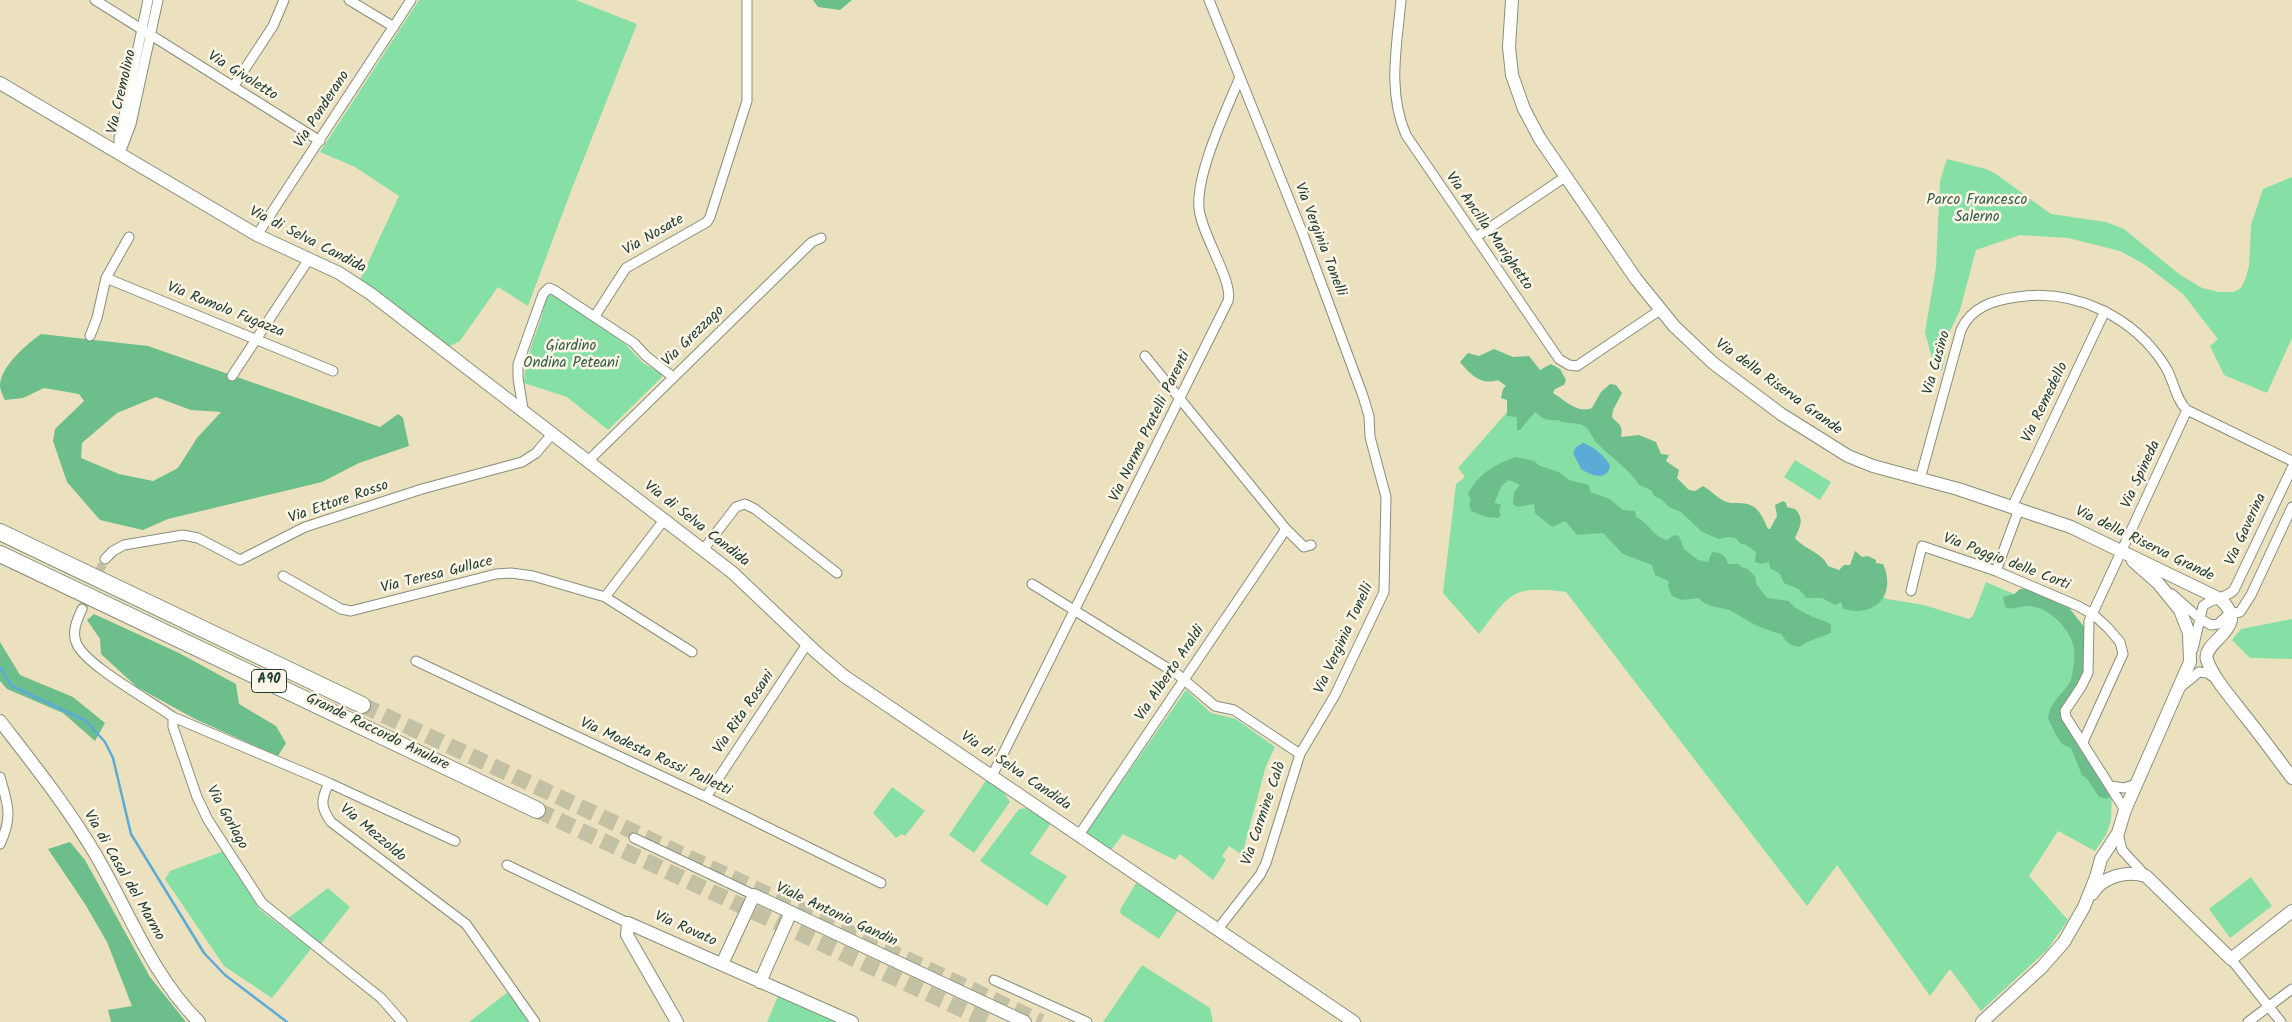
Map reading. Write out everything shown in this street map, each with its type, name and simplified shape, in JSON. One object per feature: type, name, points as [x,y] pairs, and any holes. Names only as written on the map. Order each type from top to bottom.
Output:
[{"type":"highway","name":"Grande Raccordo Anulare","points":[[0,532],[362,704]]},
{"type":"highway","name":"Grande Raccordo Anulare","points":[[0,554],[537,810]]},
{"type":"street","name":"Via Givoletto","points":[[95,0],[141,31],[320,141]]},
{"type":"street","name":"Via Cremolino","points":[[120,153],[119,139],[148,0]]},
{"type":"street","name":"Via Cremolino","points":[[120,153],[131,124],[158,0]]},
{"type":"street","points":[[233,87],[273,26],[284,0]]},
{"type":"street","points":[[349,0],[394,27]]},
{"type":"street","name":"Via Ponderano","points":[[258,235],[411,0]]},
{"type":"street","name":"Via Nosate","points":[[595,316],[626,268],[707,222],[710,217],[747,101],[747,0]]},
{"type":"street","name":"Via Verginia Tonelli","points":[[1209,0],[1306,243],[1363,396],[1369,416],[1370,437],[1384,481],[1386,497],[1384,592],[1335,695],[1300,754]]},
{"type":"street","name":"Via Ancilla Marighetto","points":[[1401,0],[1394,84],[1395,101],[1400,120],[1414,149],[1559,359],[1570,365],[1577,366],[1660,310]]},
{"type":"street","name":"Via della Riserva Grande","points":[[1512,0],[1509,55],[1516,89],[1540,139],[1611,245],[1660,310],[1690,342],[1723,372],[1826,444],[1859,461],[2071,526],[2220,599]]},
{"type":"street","name":"Via Norma Pratelli Parenti","points":[[992,776],[1075,612],[1229,297],[1228,285],[1208,241],[1200,214],[1199,198],[1201,181],[1240,78]]},
{"type":"street","name":"Via di Selva Candida","points":[[0,83],[258,235],[339,273],[371,294],[703,550],[751,589],[808,644],[851,680],[1354,1022]]},
{"type":"street","points":[[1476,237],[1565,177]]},
{"type":"street","points":[[90,336],[97,318],[106,278],[129,237]]},
{"type":"street","name":"Via Grezzago","points":[[588,461],[812,242],[821,238]]},
{"type":"street","points":[[232,376],[309,259]]},
{"type":"street","name":"Via Romolo Fugazza","points":[[106,278],[333,371]]},
{"type":"street","points":[[523,410],[518,378],[519,360],[545,291],[549,288],[634,343],[646,356],[673,377]]},
{"type":"street","name":"Via Cusino","points":[[1920,479],[1961,330],[1972,314],[1998,300],[2032,295],[2064,298],[2105,311],[2129,326],[2153,349],[2166,367],[2180,401],[2187,410]]},
{"type":"street","name":"Via Remedello","points":[[1996,571],[2016,508],[2105,311]]},
{"type":"street","points":[[1145,356],[1286,529],[1304,547],[1312,545]]},
{"type":"street","points":[[2187,410],[2292,461]]},
{"type":"street","name":"Via Spineda","points":[[2094,615],[2121,551],[2187,410]]},
{"type":"street","name":"Via Ettore Rosso","points":[[105,558],[113,550],[124,545],[184,535],[198,538],[240,560],[305,526],[422,489],[522,462],[536,453],[553,433]]},
{"type":"street","name":"Via Gaverina","points":[[2220,599],[2230,594],[2235,587],[2292,468]]},
{"type":"street","points":[[703,550],[736,507],[745,504],[756,509],[837,574]]},
{"type":"street","name":"Via Gaverina","points":[[2229,614],[2240,612],[2247,603],[2292,506]]},
{"type":"street","points":[[605,597],[664,520]]},
{"type":"street","name":"Via Alberto Araldi","points":[[1079,835],[1286,529]]},
{"type":"street","name":"Via Poggio delle Corti","points":[[1911,591],[1922,546],[1996,571],[2078,606],[2094,615],[2120,642],[2123,654],[2083,742]]},
{"type":"street","points":[[2121,551],[2199,618],[2214,625],[2221,622],[2229,614]]},
{"type":"street","name":"Via Teresa Gullace","points":[[283,576],[347,610],[373,606],[506,572],[533,576],[605,597],[692,652]]},
{"type":"street","points":[[2158,583],[2178,607],[2185,620],[2190,640],[2190,662]]},
{"type":"street","points":[[1032,584],[1185,680],[1216,706],[1234,710],[1300,754]]},
{"type":"street","points":[[1982,1022],[2056,953],[2069,935],[2084,906],[2101,859],[2118,833],[2136,784],[2180,688],[2190,662],[2199,618],[2206,604],[2220,599],[2225,604],[2229,614],[2228,628],[2207,654],[2207,660],[2218,679],[2292,778]]},
{"type":"street","points":[[82,609],[74,634],[76,643],[84,656],[173,717],[328,783],[455,841]]},
{"type":"street","points":[[2094,615],[2089,623],[2088,672],[2081,687],[2065,711],[2066,717],[2125,810]]},
{"type":"street","points":[[2089,623],[2108,628]]},
{"type":"street","name":"Via Rita Rosani","points":[[706,797],[808,644]]},
{"type":"street","name":"Via Modesta Rossi Palletti","points":[[416,661],[706,797],[880,883]]},
{"type":"street","points":[[2180,688],[2197,673],[2207,673],[2218,679]]},
{"type":"street","name":"Via Gorlago","points":[[173,717],[172,727],[197,797],[208,820],[262,903],[381,998],[402,1022]]},
{"type":"street","name":"Via di Casal del Marmo","points":[[0,722],[54,792],[96,856],[159,974],[176,998],[198,1022]]},
{"type":"street","name":"Via Carmine Calò","points":[[1218,929],[1266,862],[1300,754]]},
{"type":"street","points":[[0,777],[8,808],[0,844]]},
{"type":"street","name":"Via Mezzoldo","points":[[328,783],[322,804],[332,822],[466,924],[535,1022]]},
{"type":"street","points":[[2111,786],[2124,788],[2136,784]]},
{"type":"street","points":[[2118,833],[2122,850],[2231,959],[2281,1022]]},
{"type":"street","name":"Viale Antonio Gandin","points":[[634,838],[1025,1022]]},
{"type":"street","name":"Via Rovato","points":[[507,865],[628,923],[852,1022]]},
{"type":"street","points":[[2084,906],[2096,888],[2104,882],[2129,873],[2146,876]]},
{"type":"street","points":[[722,964],[754,895]]},
{"type":"street","points":[[2231,959],[2292,911]]},
{"type":"street","points":[[760,982],[791,912]]},
{"type":"street","points":[[628,923],[628,935],[677,1022]]},
{"type":"street","points":[[994,980],[1087,1022]]},
{"type":"street","points":[[2248,1022],[2292,989]]},
{"type":"green space","points":[[419,0],[576,0],[637,24],[528,306],[498,287],[460,341],[448,347],[360,280],[399,196],[355,167],[320,152]]},
{"type":"green space","points":[[813,0],[852,0],[840,10],[818,7]]},
{"type":"green space","name":"Parco Francesco Salerno","points":[[1947,159],[1986,169],[1996,174],[2051,214],[2106,222],[2124,229],[2179,274],[2202,288],[2219,292],[2234,292],[2241,288],[2245,280],[2249,266],[2251,225],[2263,189],[2292,177],[2292,338],[2267,393],[2224,375],[2210,346],[2218,339],[2183,294],[2144,264],[2120,251],[2068,238],[2020,235],[1976,250],[1960,310],[1950,331],[1942,371],[1935,369],[1925,332],[1936,267],[1940,181]]},
{"type":"green space","name":"Giardino Ondina Peteani","points":[[552,294],[625,344],[643,363],[662,374],[662,377],[608,430],[567,397],[524,383],[527,361],[546,297]]},
{"type":"green space","points":[[41,334],[148,346],[380,427],[398,414],[403,418],[409,446],[359,463],[322,482],[168,519],[143,530],[100,520],[67,482],[53,441],[55,429],[84,401],[79,394],[44,388],[23,398],[5,400],[2,393],[0,385],[5,370],[22,350]],"holes":[[[156,397],[191,410],[221,412],[197,438],[178,468],[153,481],[119,474],[81,458],[82,443],[117,413]]]},
{"type":"green space","points":[[1494,349],[1513,357],[1529,356],[1540,370],[1551,364],[1560,369],[1566,380],[1564,385],[1555,389],[1553,393],[1576,408],[1592,408],[1601,392],[1610,384],[1616,385],[1622,393],[1613,410],[1612,417],[1622,429],[1621,437],[1639,435],[1656,442],[1661,454],[1669,455],[1666,461],[1679,470],[1677,478],[1689,490],[1695,491],[1703,486],[1726,502],[1750,505],[1761,514],[1768,529],[1770,529],[1777,516],[1775,505],[1783,501],[1787,507],[1795,509],[1800,516],[1801,523],[1795,538],[1822,557],[1828,566],[1839,570],[1844,565],[1850,565],[1855,551],[1862,557],[1868,556],[1876,560],[1876,563],[1883,564],[1887,575],[1885,594],[1873,607],[1854,611],[1843,609],[1841,602],[1835,605],[1822,598],[1806,598],[1799,590],[1784,583],[1780,574],[1770,568],[1769,562],[1761,564],[1755,562],[1756,552],[1746,545],[1741,544],[1735,538],[1719,539],[1702,532],[1681,512],[1669,507],[1661,499],[1654,496],[1651,490],[1639,485],[1626,469],[1596,442],[1584,426],[1558,420],[1548,420],[1535,412],[1520,430],[1517,430],[1517,417],[1507,416],[1507,400],[1501,398],[1503,389],[1506,386],[1498,380],[1486,381],[1476,378],[1460,362],[1468,353],[1479,356]]},
{"type":"green space","points":[[1522,374],[1609,444],[1771,544],[1887,599],[1924,605],[1969,619],[1973,616],[1986,582],[2014,594],[2020,589],[2030,589],[2066,604],[2084,627],[2082,690],[2079,698],[2064,710],[2112,794],[2111,820],[2106,835],[2095,851],[2058,831],[2029,876],[2068,920],[2047,950],[1981,1011],[1950,969],[1930,996],[1837,865],[1807,906],[1566,592],[1534,590],[1523,591],[1514,595],[1498,609],[1479,634],[1443,593],[1456,484],[1465,477],[1458,468],[1508,411]]},
{"type":"green space","points":[[1516,457],[1534,461],[1540,466],[1559,472],[1569,480],[1589,485],[1590,492],[1610,499],[1623,510],[1635,511],[1636,517],[1658,536],[1667,540],[1674,535],[1679,536],[1684,549],[1698,560],[1708,562],[1712,552],[1723,555],[1728,564],[1739,564],[1741,567],[1748,569],[1756,578],[1756,584],[1767,598],[1789,601],[1801,611],[1831,625],[1831,633],[1799,647],[1788,643],[1781,634],[1746,620],[1726,609],[1711,606],[1699,598],[1682,600],[1672,596],[1668,586],[1669,581],[1655,575],[1652,565],[1623,554],[1603,533],[1577,535],[1565,521],[1552,527],[1535,513],[1534,504],[1517,507],[1513,504],[1514,492],[1520,485],[1509,480],[1502,485],[1495,501],[1495,503],[1501,505],[1499,511],[1501,516],[1498,518],[1486,517],[1471,511],[1469,502],[1471,500],[1468,494],[1476,481],[1494,466]]},
{"type":"green space","points":[[1795,460],[1831,482],[1820,500],[1784,477]]},
{"type":"green space","points":[[2020,589],[2030,589],[2066,604],[2084,627],[2090,641],[2081,694],[2075,703],[2064,710],[2112,794],[2107,799],[2099,797],[2088,780],[2082,775],[2071,748],[2062,744],[2048,718],[2056,699],[2067,686],[2072,676],[2073,644],[2062,624],[2043,610],[2028,606],[2005,607],[2003,597],[2015,594]]},
{"type":"green space","points":[[94,614],[179,653],[236,684],[239,704],[276,726],[286,743],[278,756],[195,719],[137,687],[101,654],[100,639],[87,620]]},
{"type":"green space","points":[[2292,619],[2292,659],[2250,658],[2232,640],[2241,629]]},
{"type":"green space","points":[[0,642],[20,675],[73,697],[105,723],[95,741],[63,713],[7,689],[0,681]]},
{"type":"green space","points":[[1186,690],[1211,713],[1236,719],[1275,747],[1266,766],[1242,855],[1229,846],[1222,856],[1226,860],[1213,880],[1180,854],[1175,860],[1123,834],[1111,850],[1086,833]]},
{"type":"green space","points":[[987,779],[1000,787],[1010,802],[974,853],[949,835]]},
{"type":"green space","points":[[892,787],[925,811],[905,836],[902,834],[896,838],[873,813]]},
{"type":"green space","points":[[1028,808],[1051,823],[1030,854],[1067,876],[1047,906],[980,861],[1019,809]]},
{"type":"green space","points":[[70,842],[85,860],[150,977],[186,1022],[111,1022],[108,1010],[132,1006],[107,942],[85,904],[48,849]]},
{"type":"green space","points":[[224,851],[259,909],[311,949],[272,998],[224,966],[165,879],[170,871]]},
{"type":"green space","points":[[2251,877],[2272,906],[2230,938],[2209,909]]},
{"type":"green space","points":[[1136,883],[1178,910],[1159,939],[1121,914],[1120,910]]},
{"type":"green space","points":[[328,888],[350,907],[320,945],[287,919]]},
{"type":"green space","points":[[1142,965],[1210,1008],[1213,1022],[1103,1022]]},
{"type":"green space","points":[[508,992],[529,1022],[469,1022]]},
{"type":"green space","points":[[778,996],[838,1022],[767,1022]]},
{"type":"water","points":[[1583,443],[1595,449],[1610,466],[1608,471],[1602,476],[1593,475],[1581,469],[1573,453],[1576,447]]},
{"type":"waterway","points":[[0,667],[12,686],[86,721],[105,742],[113,758],[131,834],[204,953],[225,975],[287,1022]]},
{"type":"tunnel","points":[[82,609],[105,559]]},
{"type":"tunnel","points":[[362,705],[1041,1022]]},
{"type":"tunnel","points":[[537,810],[989,1022]]}]
